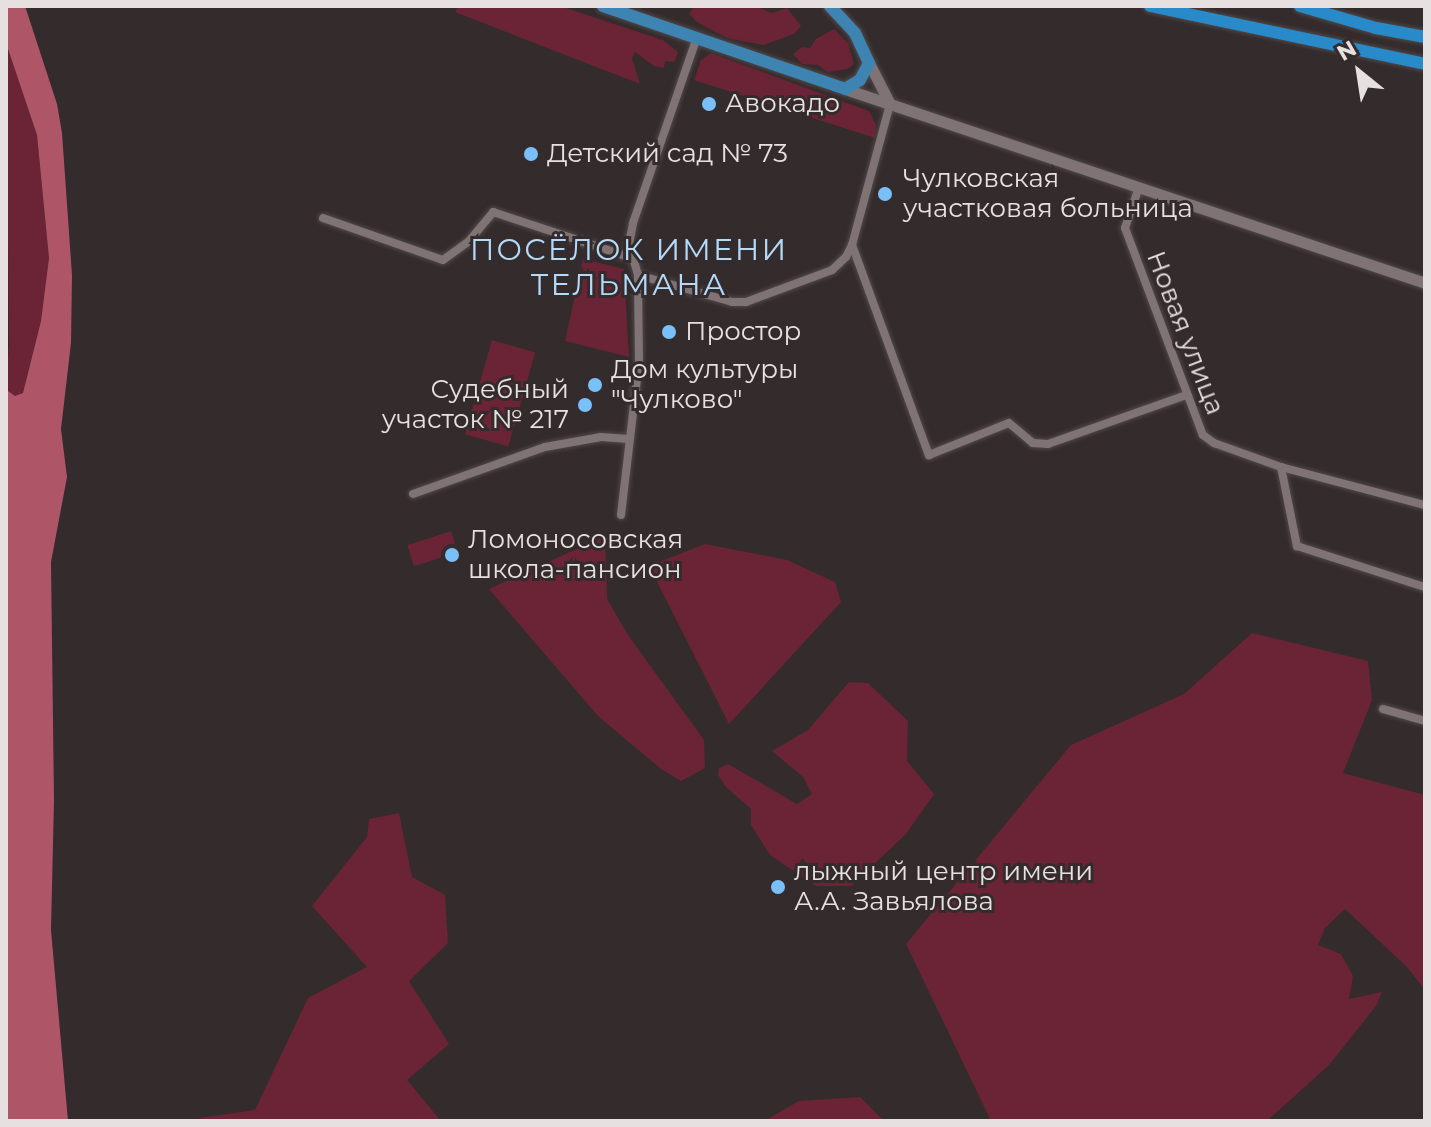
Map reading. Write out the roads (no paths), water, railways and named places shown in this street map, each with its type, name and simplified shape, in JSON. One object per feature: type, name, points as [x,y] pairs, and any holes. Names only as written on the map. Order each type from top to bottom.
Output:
[{"type":"highway","points":[[1150,6],[1425,64]]},
{"type":"highway","points":[[1300,6],[1376,28],[1425,37]]},
{"type":"main road","points":[[591,6],[1425,283]]},
{"type":"main road","points":[[603,6],[617,13]]},
{"type":"main road","points":[[830,6],[855,33],[890,104]]},
{"type":"main road","points":[[845,89],[860,80],[869,63]]},
{"type":"street","points":[[621,515],[639,362],[638,275],[629,244],[633,223],[696,40]]},
{"type":"street","points":[[638,275],[732,302],[746,302],[832,270],[846,257],[852,245],[890,104]]},
{"type":"street","name":"Новая улица","points":[[1139,187],[1125,228],[1203,435],[1214,443],[1281,467],[1425,505]]},
{"type":"street","points":[[323,218],[443,260],[469,241],[493,212],[635,259]]},
{"type":"street","points":[[852,245],[929,455],[1009,423],[1033,443],[1048,444],[1186,395]]},
{"type":"street","points":[[413,494],[545,447],[601,437],[629,439]]},
{"type":"street","points":[[1281,467],[1297,546],[1425,587]]},
{"type":"street","points":[[1383,709],[1425,721]]},
{"type":"place","name":"Авокадо","points":[[709,104]]},
{"type":"place","name":"Детский сад № 73","points":[[531,154]]},
{"type":"place","name":"Чулковская участковая больница","points":[[885,194]]},
{"type":"place","name":"Простор","points":[[669,332]]},
{"type":"place","name":"Дом культуры \"Чулково\"","points":[[595,385]]},
{"type":"place","name":"Судебный участок № 217","points":[[585,405]]},
{"type":"place","name":"Ломоносовская школа-пансион","points":[[452,555]]},
{"type":"place","name":"лыжный центр имени А.А. Завьялова","points":[[778,887]]},
{"type":"district","name":"ПОСЁЛОК ИМЕНИ ТЕЛЬМАНА","points":[[629,267]]}]
